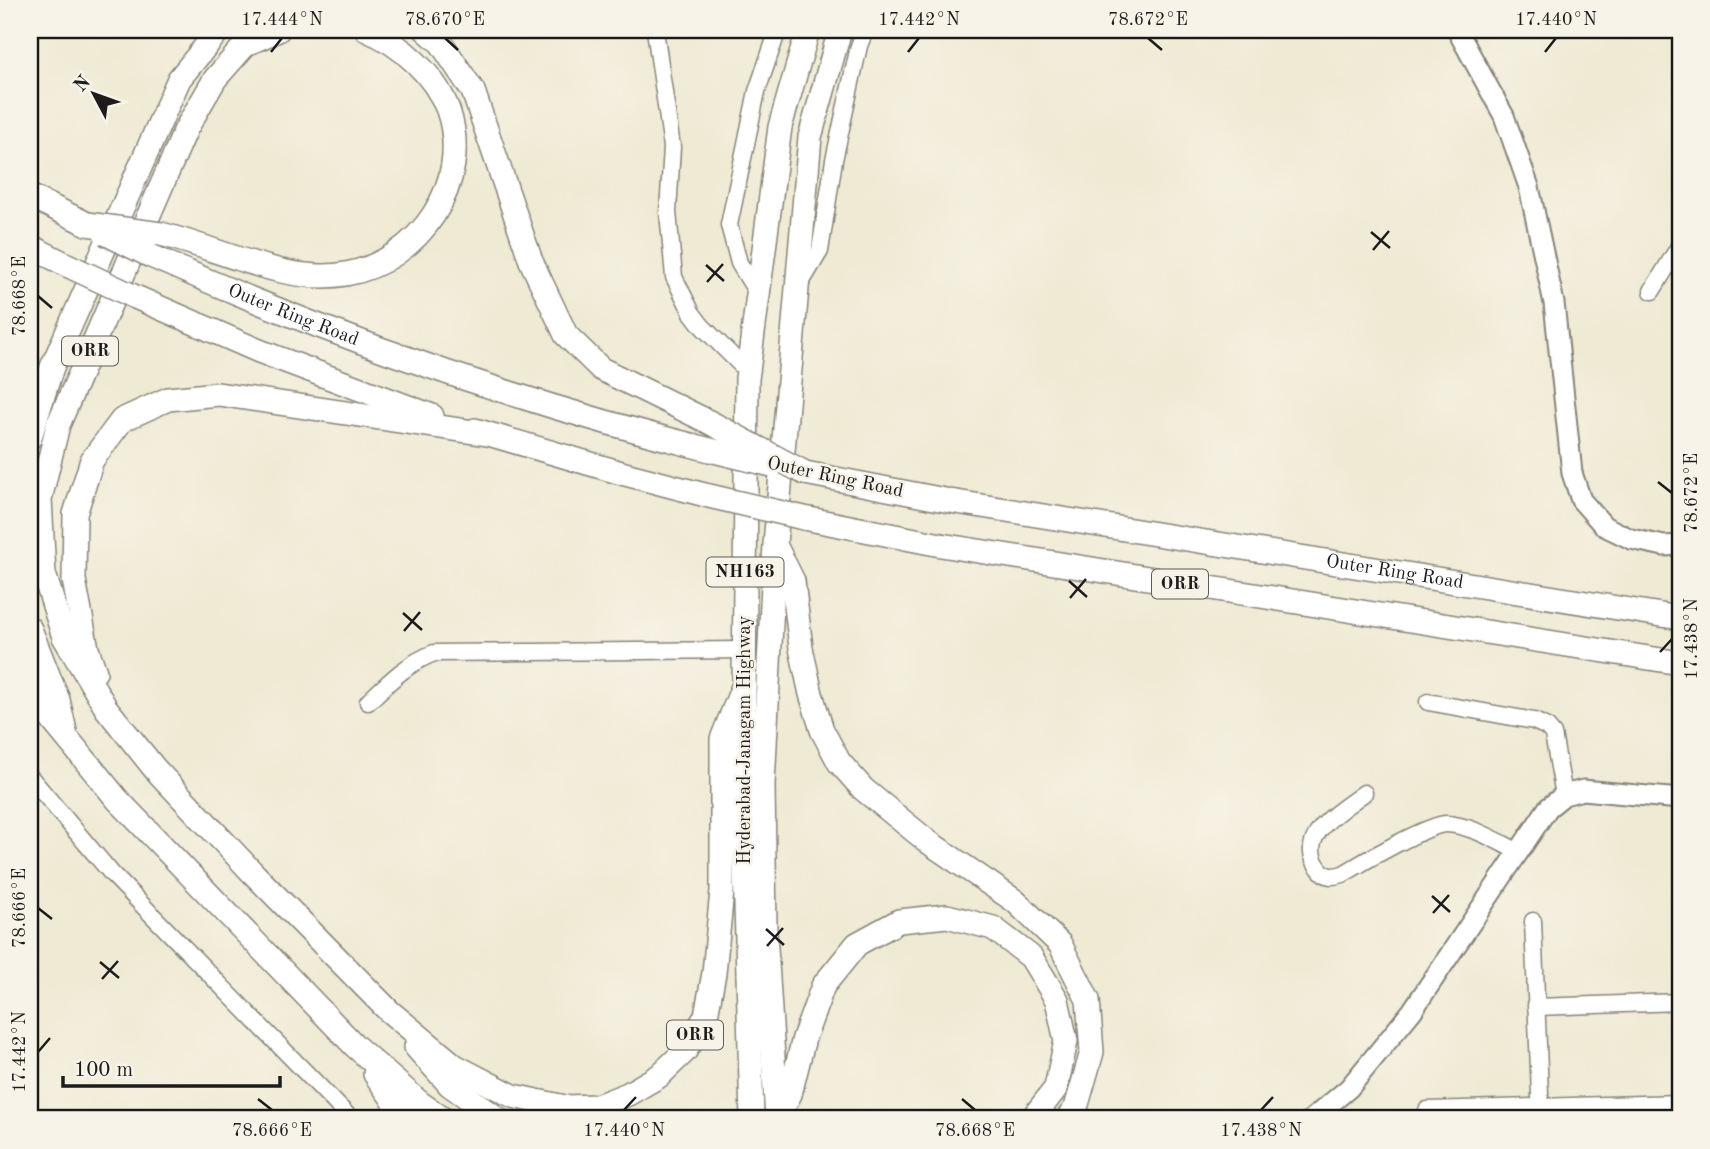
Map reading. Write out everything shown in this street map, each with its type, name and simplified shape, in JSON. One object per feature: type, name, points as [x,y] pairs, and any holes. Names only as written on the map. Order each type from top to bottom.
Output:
[{"type":"highway","name":"ORR","points":[[30,436],[52,368],[179,79],[219,30]]},
{"type":"highway","name":"ORR","points":[[278,30],[246,44],[215,79],[186,128],[58,425],[40,499],[44,573],[64,637],[106,708],[155,769],[389,1011],[456,1066],[513,1096],[565,1107],[597,1105],[628,1094],[659,1076],[685,1052],[706,1016],[715,973],[722,891],[722,739],[744,684]]},
{"type":"highway","points":[[87,225],[161,234],[304,275],[345,275],[374,265],[408,245],[429,223],[449,181],[453,136],[447,108],[427,73],[386,38],[367,30]]},
{"type":"highway","points":[[426,30],[442,43],[473,91],[531,261],[566,335],[601,369],[805,473]]},
{"type":"highway","name":"Hyderabad-Janagam Highway","points":[[752,1119],[743,795],[748,372],[780,127],[808,30]]},
{"type":"highway","name":"Hyderabad-Janagam Highway","points":[[777,1119],[765,932],[763,798],[775,544],[810,137],[840,30]]},
{"type":"highway","name":"Outer Ring Road","points":[[30,196],[151,256],[276,310],[394,355],[565,411],[710,450],[805,473],[950,501],[1680,618]]},
{"type":"highway","name":"ORR","points":[[30,246],[133,296],[318,374],[487,434],[709,496],[942,545],[1680,663]]},
{"type":"highway","name":"ORR","points":[[106,708],[88,649],[74,580],[75,514],[92,460],[122,420],[168,399],[218,394],[487,434]]},
{"type":"highway","points":[[775,544],[793,581],[801,648],[811,694],[822,730],[839,762],[863,789],[927,841],[1015,901],[1060,944],[1088,1000],[1092,1052],[1076,1108],[1067,1119]]},
{"type":"highway","points":[[30,629],[58,700],[66,737]]},
{"type":"highway","points":[[30,679],[44,710],[135,818],[355,1046],[443,1119]]},
{"type":"highway","points":[[777,1119],[790,1094],[804,1038],[823,986],[857,944],[899,922],[947,916],[993,928],[1031,957],[1057,1000],[1066,1041],[1056,1088],[1032,1119]]},
{"type":"highway","name":"ORR","points":[[389,1011],[450,1086],[498,1119]]},
{"type":"highway","points":[[355,1046],[407,1119]]},
{"type":"main road","points":[[1457,30],[1504,116],[1529,187],[1554,303],[1572,473],[1581,500],[1604,526],[1631,539],[1664,545],[1678,542]]},
{"type":"main road","points":[[1312,1119],[1349,1088],[1412,1011],[1548,808],[1564,795],[1583,790],[1680,799]]},
{"type":"street","points":[[655,30],[671,134],[668,212],[674,277],[692,313],[748,372]]},
{"type":"street","points":[[759,296],[738,263],[729,225],[757,91],[778,30]]},
{"type":"street","points":[[797,288],[820,251],[834,160],[865,30]]},
{"type":"street","points":[[1652,291],[1680,244]]},
{"type":"street","points":[[368,702],[400,671],[415,660],[434,653],[745,650]]},
{"type":"street","points":[[1428,702],[1534,721],[1547,727],[1553,734],[1564,795]]},
{"type":"street","points":[[30,777],[112,874],[351,1119]]},
{"type":"street","points":[[1364,793],[1316,833],[1312,841],[1312,854],[1323,873],[1332,877],[1343,874],[1413,835],[1432,826],[1444,824],[1460,826],[1487,836],[1519,852]]},
{"type":"street","points":[[1533,921],[1540,1112]]},
{"type":"street","points":[[1536,1007],[1680,1002]]},
{"type":"street","points":[[1427,1110],[1540,1112],[1680,1103]]}]
